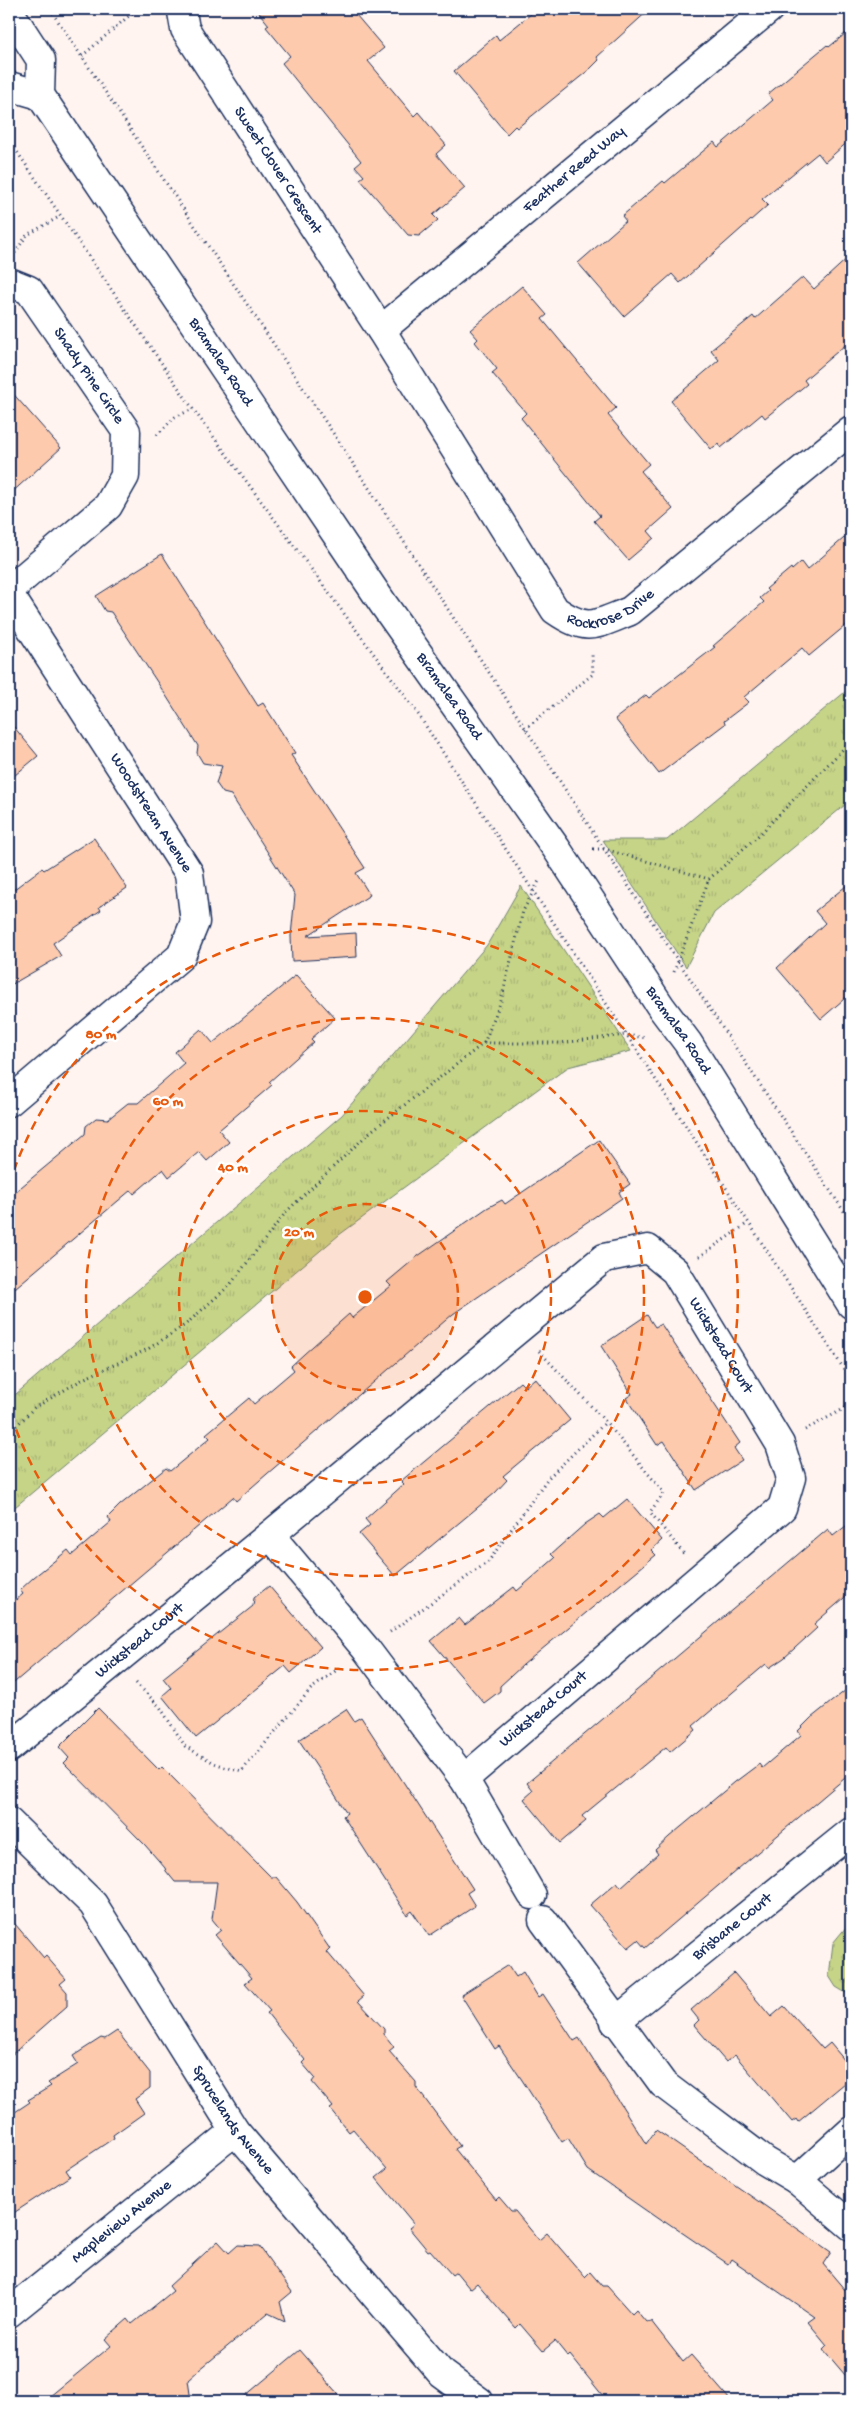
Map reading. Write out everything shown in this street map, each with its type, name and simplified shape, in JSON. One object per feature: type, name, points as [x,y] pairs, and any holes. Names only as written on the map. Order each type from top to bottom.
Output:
[{"type":"street","name":"Sweet Clover Crescent","points":[[184,9],[182,12],[185,29],[381,330]]},
{"type":"street","name":"Feather Reed Way","points":[[381,330],[769,9]]},
{"type":"street","points":[[9,10],[41,60],[40,95],[9,86]]},
{"type":"street","name":"Bramalea Road","points":[[40,95],[384,605],[556,848],[661,1007],[688,1043],[851,1304]]},
{"type":"street","name":"Shady Pine Circle","points":[[9,282],[29,290],[126,431],[125,476],[108,506],[9,592]]},
{"type":"street","name":"Rockrose Drive","points":[[381,330],[555,610],[574,623],[591,626],[630,611],[851,430]]},
{"type":"street","name":"Woodstream Avenue","points":[[9,592],[189,873],[195,922],[181,956],[9,1102]]},
{"type":"street","name":"Wickstead Court","points":[[9,1748],[604,1258],[648,1249],[675,1271],[780,1444],[791,1478],[782,1508],[464,1779]]},
{"type":"street","points":[[270,1535],[366,1649],[464,1779],[532,1895]]},
{"type":"street","name":"Sprucelands Avenue","points":[[9,1822],[93,1904],[235,2131],[442,2374],[479,2401]]},
{"type":"street","name":"Brisbane Court","points":[[615,2022],[851,1832]]},
{"type":"street","points":[[543,1920],[615,2022],[663,2084],[765,2161],[797,2180],[851,2226]]},
{"type":"street","name":"Mapleview Avenue","points":[[9,2313],[235,2131]]},
{"type":"street","points":[[797,2180],[851,2131]]},
{"type":"path","points":[[50,9],[337,439],[525,729],[851,1222]]},
{"type":"path","points":[[82,56],[137,9]]},
{"type":"path","points":[[9,140],[193,410],[416,711],[851,1380]]},
{"type":"path","points":[[13,255],[27,235],[60,217]]},
{"type":"path","points":[[155,444],[156,436],[175,417],[193,410]]},
{"type":"path","points":[[525,729],[593,674],[591,626]]},
{"type":"path","points":[[661,1007],[709,879],[760,834],[851,742]]},
{"type":"path","points":[[9,1433],[34,1408],[84,1379],[148,1349],[185,1325],[230,1285],[286,1212],[370,1132],[484,1043],[501,1001],[524,911],[556,848],[604,849],[709,879]]},
{"type":"path","points":[[484,1043],[560,1043],[625,1035],[688,1043]]},
{"type":"path","points":[[675,1271],[693,1262],[748,1223]]},
{"type":"path","points":[[518,1329],[606,1422],[664,1493],[650,1512],[702,1576]]},
{"type":"path","points":[[780,1444],[851,1404]]},
{"type":"path","points":[[115,1662],[160,1707],[185,1746],[214,1763],[241,1772],[311,1689],[488,1562],[548,1478],[606,1422]]},
{"type":"green space","points":[[851,687],[851,800],[714,913],[686,967],[603,840],[667,840]]},
{"type":"green space","points":[[521,886],[631,1051],[568,1067],[339,1235],[9,1512],[9,1400],[342,1115],[487,945]]},
{"type":"green space","points":[[847,1926],[851,1926],[851,1996],[836,1987],[829,1976],[833,1943]]},
{"type":"building","points":[[256,9],[351,9],[384,48],[368,61],[414,116],[418,112],[446,145],[436,154],[465,188],[433,215],[438,220],[419,236],[408,235],[360,179],[364,176],[355,166],[361,161],[282,63],[290,56],[266,27],[269,25]]},
{"type":"building","points":[[537,9],[650,9],[597,57],[599,60],[590,69],[507,134],[454,71],[496,35],[499,40]]},
{"type":"building","points":[[851,29],[851,139],[825,162],[818,153],[762,199],[768,205],[680,283],[672,274],[624,316],[578,263],[626,221],[622,216],[663,181],[665,183],[714,142],[718,147],[773,100],[768,94],[827,45],[829,47]]},
{"type":"building","points":[[851,255],[851,340],[804,380],[807,384],[765,418],[762,414],[721,448],[718,444],[711,449],[671,401],[719,360],[711,350],[753,316],[755,319],[803,277],[814,289]]},
{"type":"building","points":[[522,286],[547,315],[542,319],[616,408],[608,415],[649,464],[641,471],[673,509],[648,531],[654,538],[628,560],[594,521],[600,516],[521,418],[526,413],[492,373],[497,369],[475,342],[478,339],[470,330]]},
{"type":"building","points":[[9,389],[61,448],[9,495]]},
{"type":"building","points":[[851,532],[851,621],[809,656],[802,648],[744,697],[749,702],[724,721],[725,724],[659,774],[615,719],[646,695],[649,698],[715,647],[713,646],[764,602],[760,598],[768,591],[766,589],[791,568],[792,570],[801,562],[807,570]]},
{"type":"building","points":[[162,554],[258,706],[263,703],[295,753],[291,755],[365,868],[356,873],[370,895],[307,936],[356,933],[357,957],[292,961],[291,936],[295,895],[231,795],[223,793],[216,783],[222,766],[203,763],[197,753],[198,746],[165,694],[111,612],[105,611],[96,596]]},
{"type":"building","points":[[9,721],[38,756],[9,780]]},
{"type":"building","points":[[94,838],[127,888],[99,907],[101,910],[53,943],[61,956],[9,986],[9,893],[42,868],[44,870]]},
{"type":"building","points":[[851,882],[851,993],[821,1019],[777,968],[825,923],[815,911]]},
{"type":"building","points":[[296,975],[335,1018],[311,1039],[314,1042],[269,1082],[272,1085],[219,1130],[229,1142],[207,1161],[199,1152],[169,1177],[163,1169],[134,1194],[131,1190],[9,1293],[9,1197],[85,1134],[86,1126],[96,1118],[108,1119],[128,1103],[138,1103],[184,1063],[175,1052],[201,1029],[213,1043]]},
{"type":"building","points":[[599,1140],[630,1184],[619,1192],[622,1198],[453,1314],[236,1501],[233,1497],[9,1687],[9,1606],[23,1594],[20,1590],[34,1577],[68,1550],[72,1555],[111,1522],[108,1517],[120,1505],[166,1468],[170,1471],[210,1438],[206,1434],[249,1398],[254,1404],[294,1370],[291,1366],[349,1314],[352,1318],[391,1286],[387,1282],[418,1256],[487,1208],[502,1200],[505,1204]]},
{"type":"building","points":[[647,1315],[655,1327],[661,1324],[740,1443],[734,1448],[742,1460],[696,1490],[664,1441],[657,1445],[626,1398],[632,1394],[601,1346]]},
{"type":"building","points":[[535,1378],[570,1420],[503,1476],[507,1480],[495,1493],[395,1576],[359,1534],[370,1525],[365,1519],[404,1484],[401,1481],[520,1382],[525,1387]]},
{"type":"building","points":[[627,1499],[662,1540],[651,1550],[656,1555],[523,1665],[500,1686],[500,1691],[484,1703],[431,1641],[459,1618],[465,1625],[514,1587],[517,1591],[555,1558],[551,1554],[585,1524],[600,1514],[604,1518]]},
{"type":"building","points":[[851,1522],[851,1592],[814,1624],[817,1628],[784,1658],[769,1668],[766,1664],[693,1726],[696,1730],[670,1752],[666,1747],[582,1816],[586,1821],[560,1843],[524,1799],[533,1791],[527,1783],[828,1529],[833,1536]]},
{"type":"building","points":[[269,1586],[321,1647],[291,1673],[285,1666],[196,1738],[162,1696],[171,1688],[163,1678],[253,1606],[254,1598]]},
{"type":"building","points":[[851,1686],[851,1773],[645,1948],[638,1940],[628,1948],[590,1905],[617,1882],[621,1887],[658,1854],[655,1850],[669,1837],[759,1764],[762,1768],[801,1735],[798,1731],[811,1718]]},
{"type":"building","points":[[98,1708],[159,1770],[162,1767],[271,1877],[276,1877],[297,1902],[330,1949],[327,1952],[364,1996],[358,2001],[384,2029],[384,2034],[394,2047],[389,2051],[416,2082],[416,2087],[460,2146],[455,2149],[496,2200],[499,2197],[511,2211],[515,2211],[539,2240],[547,2233],[585,2277],[590,2272],[602,2286],[607,2286],[632,2314],[636,2310],[646,2322],[651,2321],[683,2362],[691,2355],[731,2401],[607,2401],[570,2355],[568,2357],[555,2341],[543,2351],[520,2324],[516,2328],[477,2283],[470,2289],[456,2272],[452,2275],[430,2250],[428,2251],[409,2228],[414,2224],[376,2178],[387,2169],[353,2129],[349,2132],[330,2109],[333,2107],[312,2082],[315,2078],[302,2063],[305,2060],[267,2013],[270,2011],[245,1983],[252,1978],[215,1935],[221,1930],[212,1919],[217,1882],[175,1882],[145,1845],[64,1763],[69,1758],[59,1747]]},
{"type":"building","points":[[346,1709],[354,1721],[361,1717],[473,1889],[467,1893],[475,1906],[429,1936],[412,1911],[407,1915],[343,1816],[347,1813],[299,1740]]},
{"type":"building","points":[[9,1917],[44,1958],[46,1956],[66,1979],[60,1984],[67,1992],[67,2006],[9,2057]]},
{"type":"building","points":[[508,1965],[516,1977],[523,1972],[538,1997],[543,1994],[574,2041],[579,2038],[646,2144],[656,2130],[831,2252],[823,2264],[851,2297],[851,2382],[823,2349],[827,2345],[808,2322],[815,2317],[731,2259],[728,2264],[665,2221],[664,2223],[588,2170],[568,2138],[562,2142],[499,2046],[495,2049],[461,1995]]},
{"type":"building","points":[[734,1973],[771,2017],[784,2006],[823,2049],[830,2043],[851,2068],[851,2078],[798,2122],[796,2119],[792,2122],[735,2055],[726,2062],[694,2025],[699,2020],[691,2010]]},
{"type":"building","points":[[117,2031],[150,2073],[150,2088],[135,2099],[144,2113],[113,2135],[114,2138],[66,2170],[70,2176],[9,2216],[9,2116],[30,2102],[28,2100],[51,2086],[48,2083],[78,2064],[73,2056],[101,2038],[105,2039]]},
{"type":"building","points":[[218,2241],[229,2253],[238,2245],[259,2246],[292,2292],[280,2302],[285,2321],[268,2313],[199,2370],[188,2380],[191,2401],[44,2401],[111,2346],[105,2339],[128,2319],[132,2324],[173,2291],[169,2286]]},
{"type":"building","points":[[300,2350],[344,2401],[239,2401]]}]
